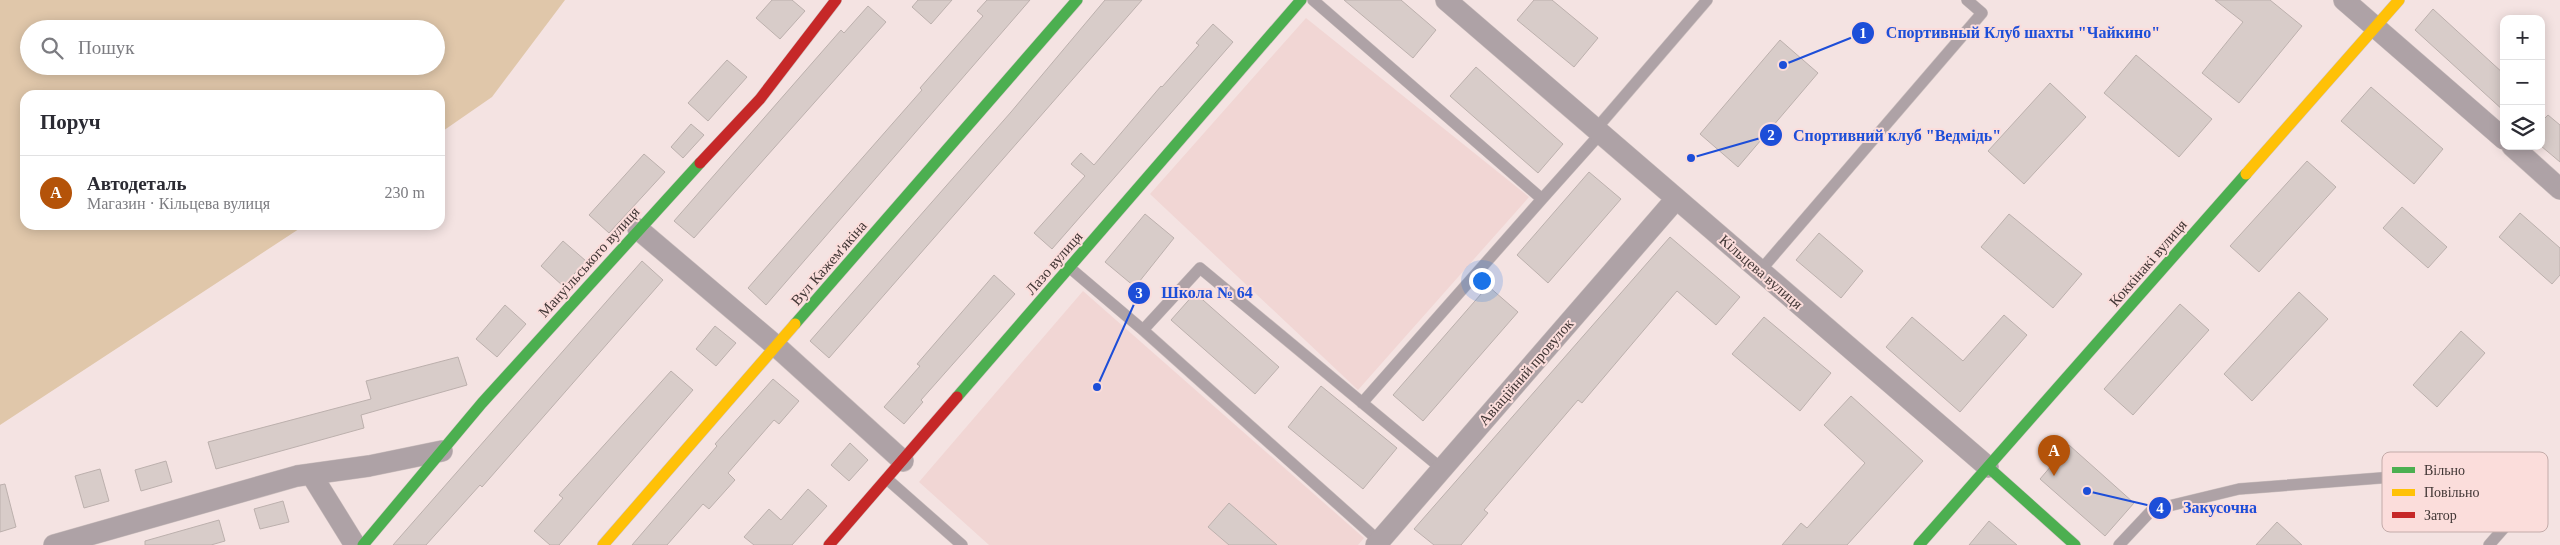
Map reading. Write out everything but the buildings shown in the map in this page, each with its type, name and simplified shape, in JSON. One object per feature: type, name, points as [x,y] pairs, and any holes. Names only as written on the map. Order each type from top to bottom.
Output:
[{"type":"street","name":"Мануільського вулиця","points":[[363,545],[442,451],[638,229],[760,99],[836,0]]},
{"type":"street","name":"Вул Кажем'якіна","points":[[603,545],[1077,0]]},
{"type":"street","name":"Лазо вулиця","points":[[829,545],[1301,0]]},
{"type":"street","name":"Кільцева вулиця","points":[[1446,0],[1988,467],[2075,545]]},
{"type":"street","points":[[2344,0],[2500,135]]},
{"type":"street","name":"Коккінакі вулиця","points":[[1919,545],[2399,0]]},
{"type":"street","points":[[2516,150],[2560,189]]},
{"type":"street","name":"Авіаційний провулок","points":[[1378,543],[1676,199]]},
{"type":"street","points":[[638,229],[776,346],[903,461]]},
{"type":"street","points":[[54,545],[297,476],[369,466],[442,451]]},
{"type":"street","points":[[311,474],[355,545]]},
{"type":"lane","points":[[1313,0],[1542,198]]},
{"type":"lane","points":[[1362,403],[1542,198],[1707,0]]},
{"type":"lane","points":[[1760,271],[1982,13],[1967,0]]},
{"type":"lane","points":[[1070,268],[1143,330],[1378,543]]},
{"type":"lane","points":[[1143,330],[1200,268],[1442,469]]},
{"type":"lane","points":[[2119,545],[2152,510],[2239,489],[2382,478]]},
{"type":"lane","points":[[887,479],[962,545]]},
{"type":"lane","points":[[2489,545],[2500,532]]},
{"type":"shaded area","points":[[0,0],[565,0],[492,97],[445,130],[445,90],[20,90],[20,230],[297,230],[0,425]]},
{"type":"shaded area","points":[[1306,18],[1529,197],[1358,390],[1150,194]]},
{"type":"shaded area","points":[[1083,291],[1364,538],[1358,545],[989,545],[919,482]]},
{"type":"traffic: fast","points":[[795,324],[1077,0]]},
{"type":"traffic: fast","points":[[957,397],[1301,0]]},
{"type":"traffic: fast","points":[[363,545],[482,403],[700,163]]},
{"type":"traffic: fast","points":[[1919,545],[2246,174]]},
{"type":"traffic: fast","points":[[1988,467],[2075,545]]},
{"type":"traffic: slow","points":[[2246,174],[2399,0]]},
{"type":"traffic: slow","points":[[603,545],[795,324]]},
{"type":"traffic: jam","points":[[700,163],[760,99],[836,0]]},
{"type":"traffic: jam","points":[[829,545],[957,397]]},
{"type":"place","name":"Спортивный Клуб шахты \"Чайкино\"","points":[[1783,65]]},
{"type":"place","name":"Спортивний клуб \"Ведмідь\"","points":[[1691,158]]},
{"type":"place","name":"Школа № 64","points":[[1097,387]]},
{"type":"place","name":"Автодеталь","points":[[2054,476]]},
{"type":"place","name":"Закусочна","points":[[2087,491]]}]
